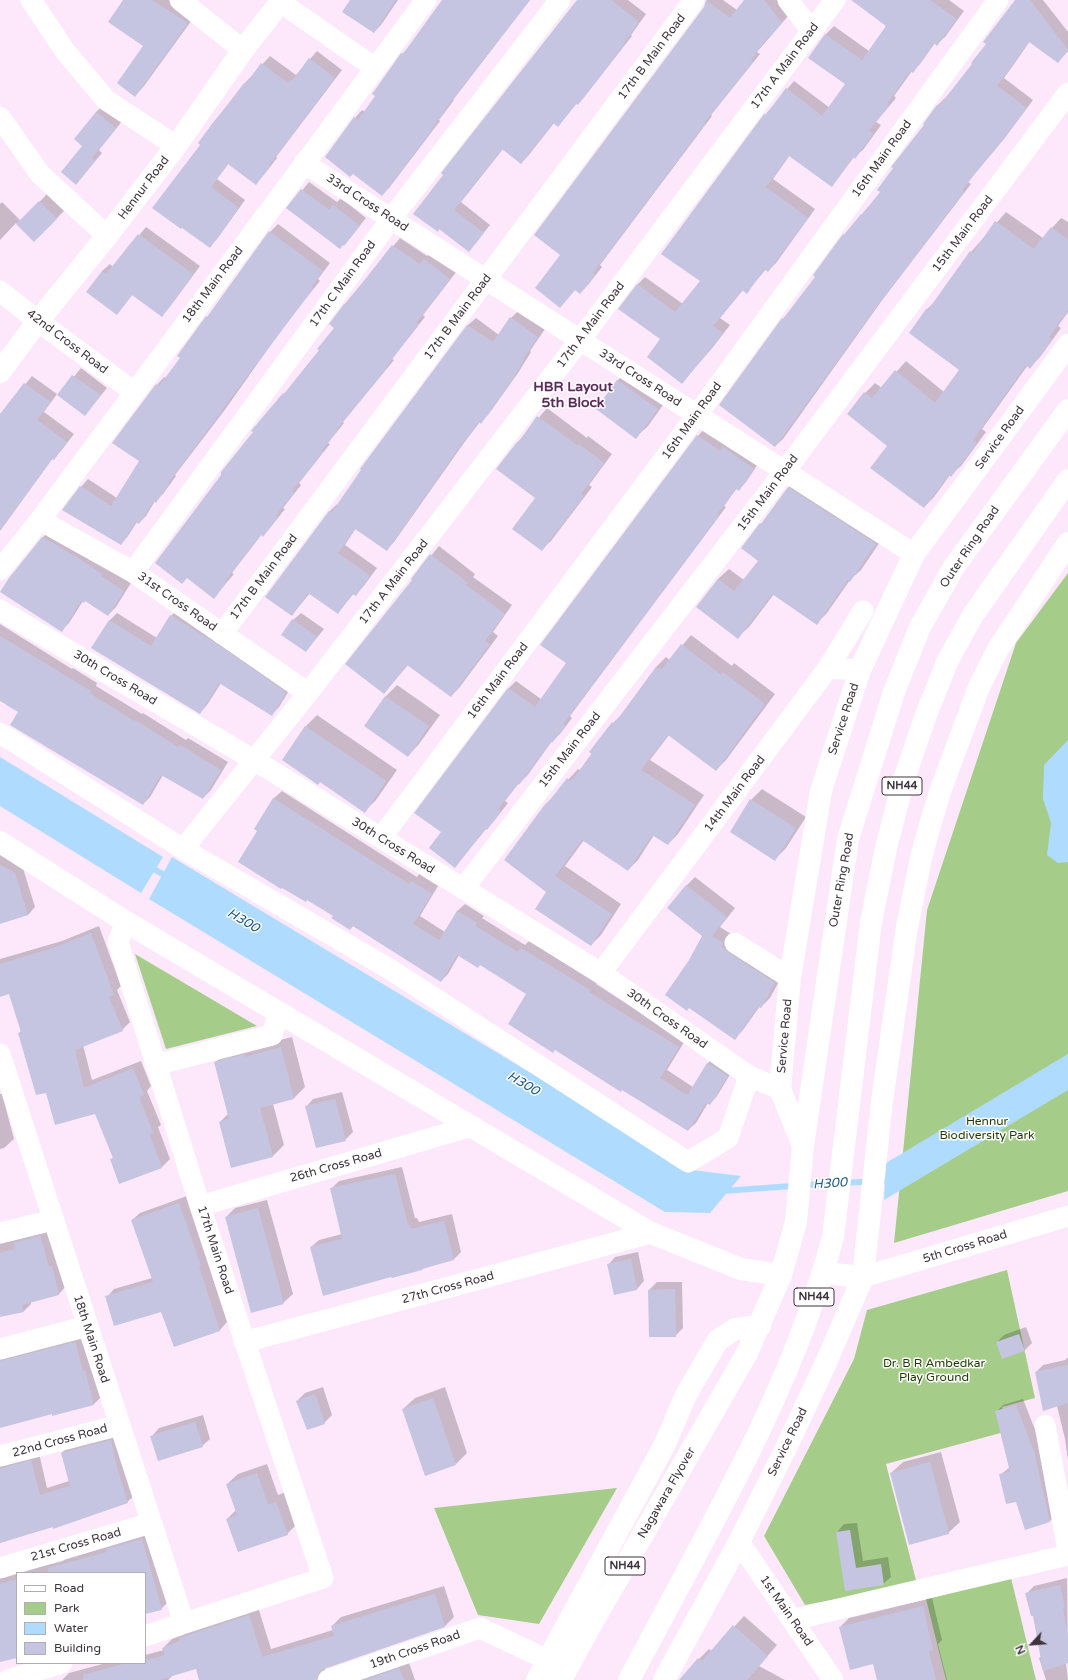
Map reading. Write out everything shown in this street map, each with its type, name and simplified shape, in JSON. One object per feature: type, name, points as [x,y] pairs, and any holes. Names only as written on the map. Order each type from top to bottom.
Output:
[{"type":"main road","name":"Hennur Road","points":[[0,372],[176,146],[243,50],[281,1]]},
{"type":"main road","name":"Service Road","points":[[803,1146],[780,1089],[790,978],[821,791],[860,670],[914,554],[1068,345]]},
{"type":"main road","name":"Outer Ring Road","points":[[760,1326],[781,1275],[796,1222],[803,1146],[848,839],[894,692],[920,627],[954,568],[1068,410]]},
{"type":"main road","name":"NH44","points":[[629,1680],[778,1392],[823,1273],[833,1238],[873,914],[886,848],[903,782],[924,722],[948,660],[973,615],[1068,480]]},
{"type":"main road","name":"Service Road","points":[[664,1680],[739,1542],[824,1367],[863,1277],[882,1101],[906,927],[920,858],[941,789],[979,686],[998,649],[1068,543]]},
{"type":"main road","points":[[0,842],[126,922],[472,1126],[651,1234],[741,1269],[781,1275]]},
{"type":"main road","points":[[823,1273],[863,1277]]},
{"type":"main road","points":[[537,1680],[665,1444],[686,1396],[718,1340],[735,1329],[760,1326]]},
{"type":"main road","name":"Nagawara Flyover","points":[[561,1680],[747,1353],[760,1326]]},
{"type":"street","points":[[31,0],[65,51],[106,100],[176,146]]},
{"type":"street","points":[[180,0],[243,50]]},
{"type":"street","name":"18th Main Road","points":[[0,570],[40,520],[426,0]]},
{"type":"street","name":"17th C Main Road","points":[[133,572],[391,219],[560,0]]},
{"type":"street","name":"17th B Main Road","points":[[222,634],[694,0]]},
{"type":"street","points":[[788,0],[811,30]]},
{"type":"street","name":"17th A Main Road","points":[[183,849],[308,694],[580,340],[834,0]]},
{"type":"street","name":"16th Main Road","points":[[381,838],[697,415],[998,0]]},
{"type":"street","points":[[281,1],[375,68]]},
{"type":"street","name":"15th Main Road","points":[[463,889],[785,471],[1068,93]]},
{"type":"street","points":[[0,117],[40,174],[107,236]]},
{"type":"street","name":"33rd Cross Road","points":[[304,163],[914,554]]},
{"type":"street","name":"42nd Cross Road","points":[[0,291],[38,322],[134,392]]},
{"type":"street","name":"31st Cross Road","points":[[40,520],[133,572],[308,694]]},
{"type":"street","name":"30th Cross Road","points":[[0,610],[254,760],[601,973],[749,1076],[780,1089]]},
{"type":"street","name":"14th Main Road","points":[[601,973],[828,668],[863,611]]},
{"type":"street","points":[[828,668],[860,670]]},
{"type":"street","points":[[0,733],[183,849],[388,968],[688,1162],[728,1138],[749,1076]]},
{"type":"street","name":"17th Main Road","points":[[126,922],[118,942],[200,1206],[323,1578],[184,1623]]},
{"type":"street","points":[[735,943],[790,978]]},
{"type":"street","points":[[155,1065],[272,1035],[280,1012]]},
{"type":"street","name":"18th Main Road","points":[[0,1054],[4,1076],[88,1326],[184,1623]]},
{"type":"street","name":"26th Cross Road","points":[[200,1206],[472,1126]]},
{"type":"street","name":"5th Cross Road","points":[[863,1277],[1068,1216]]},
{"type":"street","points":[[0,1233],[53,1220]]},
{"type":"street","name":"27th Cross Road","points":[[244,1342],[651,1234]]},
{"type":"street","points":[[0,1349],[88,1326]]},
{"type":"street","name":"22nd Cross Road","points":[[0,1456],[120,1425]]},
{"type":"street","points":[[1044,1425],[1068,1550]]},
{"type":"street","name":"21st Cross Road","points":[[0,1568],[151,1523]]},
{"type":"street","name":"1st Main Road","points":[[739,1542],[792,1620],[823,1674]]},
{"type":"street","points":[[792,1620],[1068,1555]]},
{"type":"street","points":[[146,1636],[184,1623]]},
{"type":"street","name":"19th Cross Road","points":[[328,1680],[480,1628],[548,1660]]},
{"type":"street","points":[[8,1680],[59,1664]]},
{"type":"green space","name":"Hennur Biodiversity Park","points":[[1068,573],[1068,1191],[894,1243],[927,910],[1016,643]]},
{"type":"green space","points":[[135,954],[257,1026],[166,1049]]},
{"type":"green space","name":"Dr. B R Ambedkar Play Ground","points":[[1007,1270],[1035,1398],[1002,1407],[1008,1431],[886,1464],[917,1584],[805,1605],[764,1536],[854,1359],[867,1310]]},
{"type":"green space","points":[[617,1488],[539,1624],[478,1615],[434,1508]]},
{"type":"green space","points":[[1011,1578],[1036,1680],[946,1680],[926,1599]]},
{"type":"water","points":[[1068,740],[1068,862],[1058,863],[1047,855],[1051,823],[1043,799],[1044,765]]},
{"type":"water","points":[[0,757],[163,857],[141,893],[0,806]]},
{"type":"water","points":[[172,857],[692,1170],[741,1176],[710,1213],[665,1212],[149,899]]},
{"type":"water","points":[[1068,1054],[1068,1090],[884,1200],[886,1163]]},
{"type":"building","points":[[123,0],[152,0],[188,23],[135,97],[117,83],[143,46],[108,22]]},
{"type":"building","points":[[350,0],[396,0],[374,33],[342,12]]},
{"type":"building","points":[[442,0],[530,0],[446,108],[432,128],[433,129],[382,196],[353,174],[350,177],[325,157],[354,117],[358,120],[375,96],[372,94],[401,53],[403,54]]},
{"type":"building","points":[[577,0],[611,0],[639,22],[624,43],[625,44],[578,105],[576,104],[558,127],[553,123],[521,164],[502,149],[454,210],[484,233],[469,252],[439,229],[438,232],[413,214],[443,175],[441,173]]},
{"type":"building","points":[[706,0],[730,18],[744,0],[764,0],[782,23],[770,37],[769,36],[751,60],[753,62],[704,123],[705,124],[593,273],[595,275],[580,294],[575,290],[560,308],[535,288],[560,255],[534,235],[704,7]]},
{"type":"building","points":[[851,0],[930,0],[957,19],[937,46],[934,43],[913,73],[910,71],[887,104],[889,106],[869,130],[873,134],[855,159],[853,157],[832,187],[789,156],[766,187],[808,218],[768,272],[764,269],[747,294],[742,290],[713,326],[723,333],[682,384],[647,357],[660,339],[618,309],[637,284],[675,312],[700,281],[661,254],[764,114],[766,115],[786,88],[822,116],[845,84],[808,58],[825,34],[862,60],[886,26]]},
{"type":"building","points":[[1015,0],[1030,0],[1068,50],[1058,63],[1029,42],[1012,65],[997,86],[1027,108],[962,190],[964,192],[876,308],[775,447],[719,405],[782,318],[783,319],[815,277],[813,275],[843,234],[844,235],[861,214],[862,215],[880,192],[877,190],[893,168],[891,167],[924,125],[923,124],[937,105],[939,106],[972,64],[971,63],[986,44],[983,42]]},
{"type":"building","points":[[309,58],[335,78],[269,165],[270,166],[256,185],[228,164],[211,187],[239,208],[210,248],[152,208],[200,145],[198,143],[212,124],[244,83],[246,84],[261,63],[288,83],[290,80],[292,81]]},
{"type":"building","points":[[96,112],[116,128],[92,158],[95,161],[76,185],[61,172],[82,146],[74,139]]},
{"type":"building","points":[[301,189],[329,210],[333,205],[360,226],[340,249],[286,208]]},
{"type":"building","points":[[39,201],[57,219],[34,242],[16,224]]},
{"type":"building","points":[[995,221],[1034,249],[1051,227],[1068,240],[1068,310],[1049,337],[1052,339],[1030,369],[1026,365],[973,440],[977,443],[951,477],[949,475],[924,508],[870,468],[887,446],[847,414],[864,392],[872,398],[895,370],[935,403],[959,370],[909,333],[926,309],[928,310],[970,251],[973,253]]},
{"type":"building","points":[[269,231],[323,271],[311,287],[313,289],[168,483],[169,484],[156,503],[154,501],[139,524],[136,522],[121,545],[62,510],[80,486],[111,506],[139,461],[112,443],[156,384],[159,386],[180,358],[177,356]]},
{"type":"building","points":[[138,234],[193,274],[162,317],[132,295],[117,315],[86,292],[102,271],[106,274]]},
{"type":"building","points":[[392,245],[420,264],[424,259],[450,279],[416,323],[419,324],[386,367],[387,368],[336,430],[337,431],[322,451],[323,452],[292,491],[294,493],[276,515],[278,517],[263,537],[261,535],[225,581],[227,582],[214,599],[187,578],[182,584],[155,563],[221,475],[221,472],[253,432],[251,431],[283,393],[284,394],[319,350],[317,349],[334,328],[329,324]]},
{"type":"building","points":[[510,317],[538,337],[523,359],[524,360],[511,382],[481,424],[479,422],[464,443],[463,442],[387,551],[355,529],[338,553],[370,576],[356,596],[352,594],[338,614],[308,593],[292,616],[265,597],[329,511],[332,512],[361,470],[360,469],[467,325],[493,342]]},
{"type":"building","points":[[72,375],[101,395],[85,416],[57,395]]},
{"type":"building","points":[[617,380],[658,409],[636,439],[596,409]]},
{"type":"building","points":[[24,383],[51,402],[37,420],[67,442],[54,460],[52,459],[0,530],[0,414]]},
{"type":"building","points":[[537,416],[604,463],[581,494],[584,496],[542,551],[512,529],[535,498],[496,469],[517,442],[518,443]]},
{"type":"building","points":[[697,435],[720,451],[723,447],[754,469],[739,491],[736,489],[717,514],[720,515],[563,724],[565,726],[552,743],[551,742],[519,785],[518,784],[498,809],[501,811],[455,868],[429,848],[441,832],[414,813],[508,688],[535,707],[566,663],[540,645]]},
{"type":"building","points":[[788,487],[876,544],[850,582],[848,580],[817,625],[772,594],[738,639],[696,607],[718,579],[734,591],[758,561],[741,548]]},
{"type":"building","points":[[42,537],[78,558],[102,574],[101,576],[124,591],[108,616],[85,601],[84,603],[81,601],[62,632],[0,592],[9,578]]},
{"type":"building","points":[[430,554],[468,583],[466,585],[505,614],[485,641],[490,644],[451,697],[407,665],[384,694],[345,664],[412,580],[411,579]]},
{"type":"building","points":[[170,615],[217,644],[286,692],[272,716],[219,683],[200,714],[91,648],[109,620],[151,646]]},
{"type":"building","points":[[292,619],[317,637],[306,652],[281,635]]},
{"type":"building","points":[[0,636],[91,691],[89,693],[134,721],[135,720],[178,747],[180,745],[221,770],[203,799],[161,775],[143,805],[10,725],[18,712],[0,701]]},
{"type":"building","points":[[681,644],[721,675],[723,672],[765,704],[716,771],[668,735],[641,770],[695,805],[668,845],[652,835],[628,871],[582,840],[555,876],[612,914],[591,946],[535,909],[546,892],[504,860],[546,803],[547,804],[567,778],[571,781],[592,754],[589,752],[612,722],[614,724],[656,667],[661,670]]},
{"type":"building","points":[[385,696],[429,726],[408,757],[364,726]]},
{"type":"building","points":[[305,726],[386,781],[365,813],[320,782],[318,785],[282,760]]},
{"type":"building","points":[[273,798],[409,884],[411,881],[432,894],[413,924],[439,940],[457,911],[477,923],[475,926],[518,952],[521,948],[590,990],[589,992],[616,1009],[679,1047],[660,1078],[685,1094],[688,1094],[707,1063],[728,1076],[710,1105],[706,1103],[688,1131],[622,1090],[621,1092],[555,1050],[553,1053],[508,1024],[526,994],[480,965],[478,968],[457,955],[441,982],[353,926],[350,930],[331,918],[333,916],[307,900],[306,902],[282,888],[281,889],[238,862],[257,831],[254,829]]},
{"type":"building","points":[[750,799],[796,828],[775,861],[730,832]]},
{"type":"building","points":[[0,865],[15,873],[28,915],[0,924]]},
{"type":"building","points":[[686,885],[727,917],[712,936],[723,943],[721,946],[729,953],[775,983],[761,1008],[758,1007],[735,1040],[689,1008],[687,1011],[665,995],[689,960],[702,936],[667,908]]},
{"type":"building","points":[[91,933],[114,995],[109,997],[123,1031],[75,1050],[84,1088],[133,1068],[144,1095],[139,1097],[153,1133],[150,1135],[162,1168],[119,1184],[110,1159],[113,1158],[95,1114],[55,1125],[46,1093],[36,1095],[18,1033],[21,1032],[9,994],[0,997],[0,964],[53,948]]},
{"type":"building","points":[[281,1047],[294,1099],[260,1108],[273,1157],[231,1168],[219,1122],[229,1119],[214,1062],[245,1054],[245,1057]]},
{"type":"building","points":[[335,1099],[346,1141],[316,1148],[305,1106]]},
{"type":"building","points":[[395,1174],[408,1225],[410,1225],[411,1229],[444,1221],[454,1260],[323,1296],[310,1247],[342,1239],[330,1188]]},
{"type":"building","points":[[179,1203],[201,1266],[199,1267],[220,1331],[174,1347],[161,1312],[114,1326],[105,1296],[153,1282],[131,1220]]},
{"type":"building","points":[[258,1208],[284,1304],[251,1313],[225,1217]]},
{"type":"building","points":[[40,1236],[49,1267],[52,1266],[59,1295],[22,1305],[24,1312],[0,1317],[0,1253],[15,1249],[14,1243]]},
{"type":"building","points":[[631,1259],[637,1290],[614,1295],[607,1264]]},
{"type":"building","points":[[675,1289],[676,1337],[649,1337],[648,1290]]},
{"type":"building","points":[[1019,1334],[1025,1351],[1002,1359],[996,1342]]},
{"type":"building","points":[[75,1342],[83,1371],[85,1371],[94,1405],[52,1416],[52,1414],[0,1428],[0,1361]]},
{"type":"building","points":[[1068,1365],[1068,1403],[1043,1411],[1035,1372]]},
{"type":"building","points":[[315,1394],[325,1424],[307,1430],[296,1401]]},
{"type":"building","points":[[433,1398],[456,1465],[425,1476],[402,1409]]},
{"type":"building","points":[[1016,1405],[1034,1452],[1050,1522],[1025,1530],[1016,1502],[1006,1504],[999,1474],[1010,1472],[995,1411]]},
{"type":"building","points":[[195,1422],[203,1447],[158,1461],[150,1436]]},
{"type":"building","points":[[111,1440],[117,1468],[128,1503],[53,1529],[53,1527],[0,1543],[0,1469],[31,1460],[40,1495],[70,1486],[61,1453]]},
{"type":"building","points":[[930,1462],[949,1534],[909,1545],[890,1473]]},
{"type":"building","points":[[257,1473],[268,1505],[276,1502],[288,1535],[238,1552],[226,1519],[237,1515],[226,1484]]},
{"type":"building","points":[[850,1530],[856,1568],[881,1564],[884,1585],[845,1591],[836,1532]]},
{"type":"building","points":[[142,1539],[162,1610],[146,1614],[146,1572],[48,1572],[48,1568],[107,1552],[106,1549]]},
{"type":"building","points":[[16,1579],[16,1658],[0,1662],[0,1584]]},
{"type":"building","points":[[1060,1585],[1065,1608],[1063,1609],[1068,1637],[1068,1663],[1043,1671],[1033,1616],[1031,1616],[1025,1593]]},
{"type":"building","points":[[435,1594],[445,1627],[324,1669],[319,1672],[316,1680],[199,1680],[196,1669],[159,1680],[83,1680],[83,1675],[123,1664],[146,1664],[146,1661],[165,1655],[162,1648],[180,1641],[179,1638],[249,1615],[262,1657],[334,1636],[331,1626]]},
{"type":"building","points":[[923,1606],[933,1650],[929,1651],[936,1680],[877,1680],[873,1664],[850,1670],[839,1627]]},
{"type":"building","points":[[733,1625],[768,1656],[747,1680],[679,1680],[698,1658],[702,1661]]},
{"type":"building","points":[[399,1668],[404,1680],[365,1680]]},
{"type":"waterway","name":"H300","points":[[148,866],[170,878]]},
{"type":"waterway","name":"H300","points":[[844,1183],[893,1180]]},
{"type":"waterway","name":"H300","points":[[722,1191],[835,1183]]},
{"type":"district","name":"HBR Layout 5th Block","points":[[573,396]]}]
